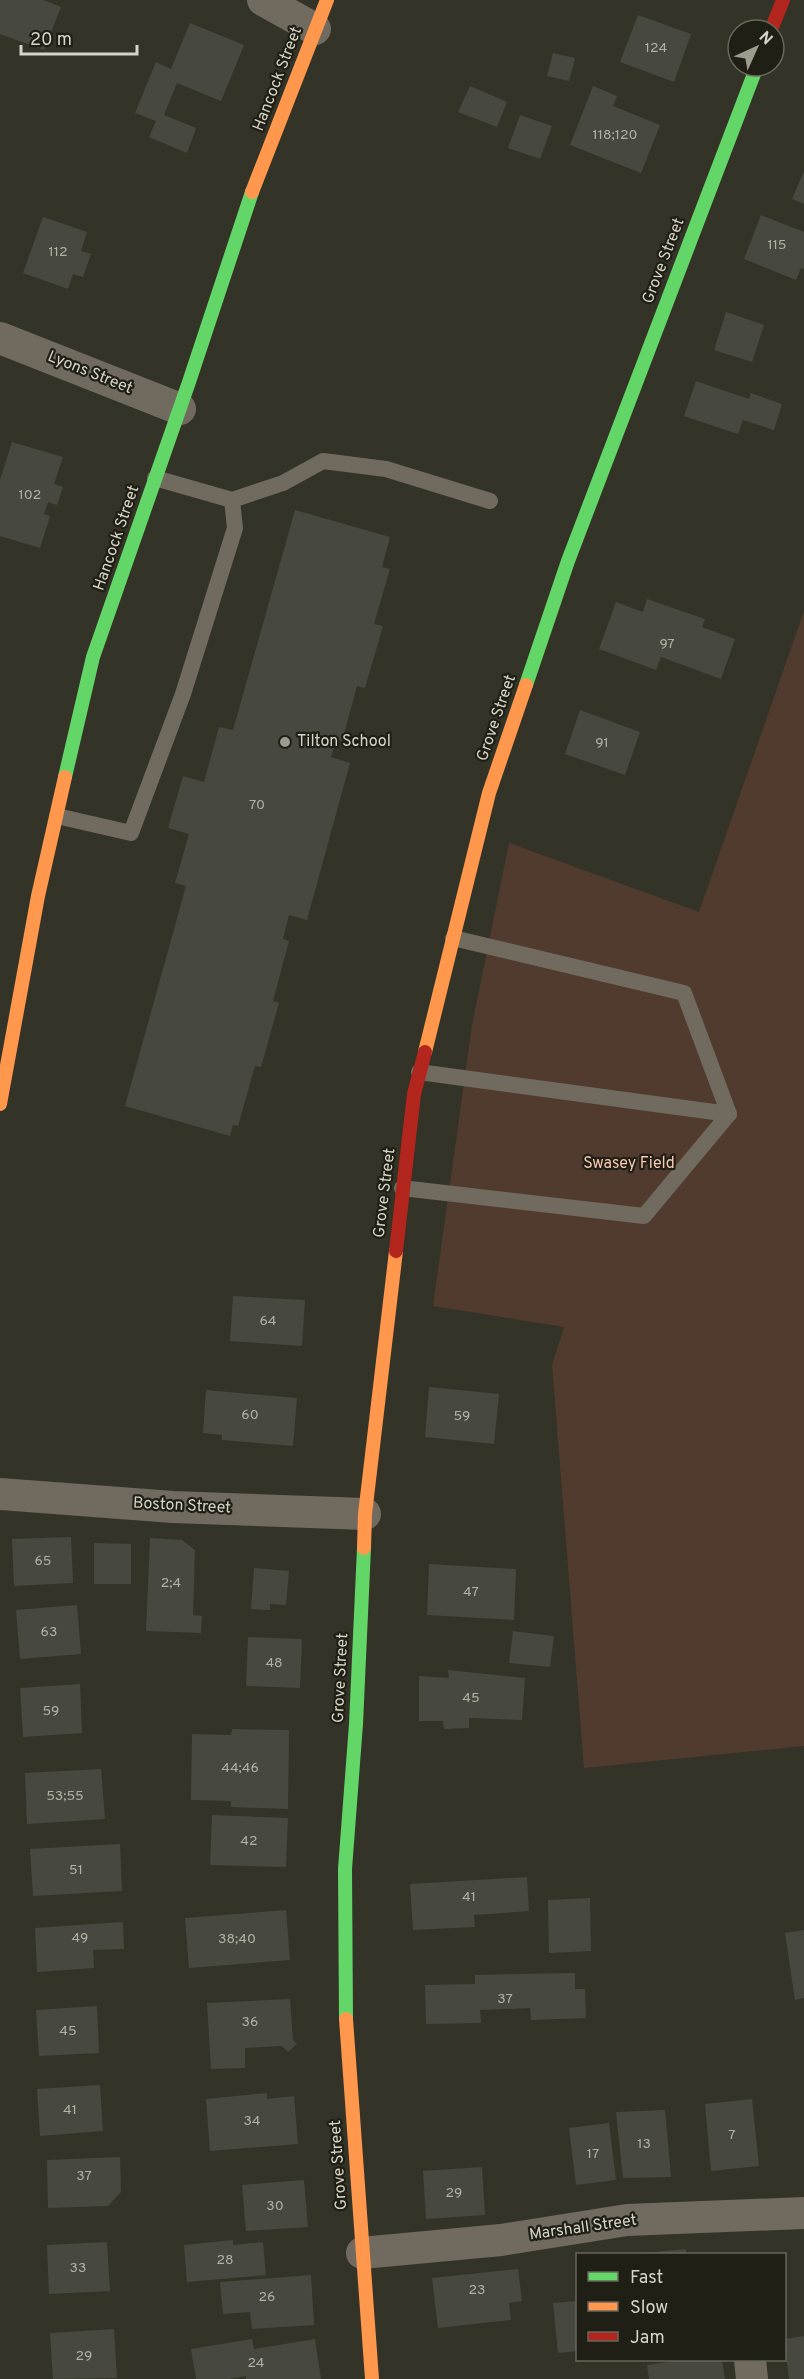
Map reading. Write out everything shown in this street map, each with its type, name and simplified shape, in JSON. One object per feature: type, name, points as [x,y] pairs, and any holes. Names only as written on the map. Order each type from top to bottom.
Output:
[{"type":"street","points":[[262,0],[315,29]]},
{"type":"street","name":"Hancock Street","points":[[0,1104],[38,896],[93,657],[180,409],[245,208],[327,0]]},
{"type":"street","points":[[776,18],[783,0]]},
{"type":"street","name":"Grove Street","points":[[372,2379],[345,2004],[345,1869],[356,1724],[365,1514],[414,1094],[489,793],[564,572],[752,78]]},
{"type":"street","name":"Lyons Street","points":[[0,338],[180,409]]},
{"type":"street","name":"Boston Street","points":[[0,1494],[172,1507],[365,1514]]},
{"type":"street","name":"Marshall Street","points":[[362,2253],[501,2240],[627,2220],[804,2212]]},
{"type":"street","points":[[750,2361],[752,2379]]},
{"type":"lane","points":[[155,478],[232,500],[283,483],[323,461],[386,469],[490,501]]},
{"type":"lane","points":[[57,816],[131,833],[183,694],[235,528],[232,500]]},
{"type":"lane","points":[[453,938],[684,993],[729,1114]]},
{"type":"lane","points":[[419,1072],[729,1114]]},
{"type":"lane","points":[[402,1188],[644,1216],[729,1114]]},
{"type":"green space","name":"Swasey Field","points":[[804,611],[804,1746],[584,1768],[552,1365],[564,1327],[433,1306],[472,1025],[509,843],[699,912]]},
{"type":"building","points":[[0,0],[43,0],[61,7],[44,50],[0,34]]},
{"type":"building","points":[[638,15],[691,34],[674,82],[620,62]]},
{"type":"building","points":[[190,23],[244,45],[221,101],[177,83],[164,115],[196,128],[187,153],[149,137],[156,121],[135,113],[156,62],[171,69]]},
{"type":"building","points":[[553,53],[575,58],[569,81],[547,76]]},
{"type":"building","points":[[470,86],[507,102],[497,127],[458,112]]},
{"type":"building","points":[[593,86],[617,96],[613,106],[660,125],[641,173],[570,145]]},
{"type":"building","points":[[520,115],[552,126],[540,159],[508,148]]},
{"type":"building","points":[[804,171],[804,204],[792,199]]},
{"type":"building","points":[[761,215],[804,232],[804,269],[801,268],[796,280],[744,259]]},
{"type":"building","points":[[43,217],[87,232],[81,251],[91,254],[83,277],[73,274],[68,289],[23,273]]},
{"type":"building","points":[[726,312],[764,325],[752,362],[714,350]]},
{"type":"building","points":[[696,381],[749,399],[751,393],[782,404],[774,430],[743,420],[738,434],[684,416]]},
{"type":"building","points":[[12,442],[63,457],[54,484],[63,487],[57,505],[48,502],[44,514],[50,516],[40,548],[0,536],[0,480]]},
{"type":"building","points":[[295,510],[390,537],[382,567],[390,569],[374,624],[383,626],[365,688],[357,686],[342,741],[336,740],[331,757],[350,763],[307,920],[289,915],[283,939],[289,941],[273,1001],[279,1003],[261,1067],[255,1066],[238,1126],[233,1125],[230,1136],[125,1106],[186,886],[175,883],[189,834],[168,828],[183,776],[204,782],[219,727],[233,730]]},
{"type":"building","points":[[647,599],[705,619],[702,627],[735,639],[721,679],[661,657],[656,670],[599,649],[616,602],[643,612]]},
{"type":"building","points":[[580,710],[640,732],[625,775],[565,754]]},
{"type":"building","points":[[233,1296],[305,1300],[302,1346],[230,1341]]},
{"type":"building","points":[[429,1387],[499,1394],[494,1444],[425,1437]]},
{"type":"building","points":[[206,1390],[297,1398],[293,1446],[222,1440],[222,1435],[203,1433]]},
{"type":"building","points":[[71,1537],[73,1583],[14,1586],[12,1539]]},
{"type":"building","points":[[150,1538],[182,1540],[195,1550],[193,1615],[202,1616],[201,1633],[146,1631]]},
{"type":"building","points":[[94,1543],[131,1544],[131,1584],[94,1584]]},
{"type":"building","points":[[429,1564],[516,1569],[514,1620],[427,1615]]},
{"type":"building","points":[[254,1568],[289,1571],[286,1605],[270,1604],[270,1610],[251,1609]]},
{"type":"building","points":[[77,1605],[81,1654],[20,1659],[16,1610]]},
{"type":"building","points":[[513,1631],[554,1636],[550,1667],[509,1663]]},
{"type":"building","points":[[248,1637],[302,1639],[300,1688],[246,1686]]},
{"type":"building","points":[[448,1670],[525,1678],[522,1720],[469,1718],[469,1728],[444,1729],[443,1721],[419,1721],[419,1676],[449,1678]]},
{"type":"building","points":[[80,1684],[82,1733],[23,1737],[20,1688]]},
{"type":"building","points":[[232,1729],[289,1730],[288,1809],[231,1807],[231,1801],[191,1800],[192,1734],[231,1735]]},
{"type":"building","points":[[101,1769],[105,1819],[27,1824],[25,1773]]},
{"type":"building","points":[[212,1815],[288,1818],[286,1867],[210,1865]]},
{"type":"building","points":[[120,1844],[122,1891],[33,1896],[30,1849]]},
{"type":"building","points":[[527,1877],[529,1911],[474,1915],[475,1927],[413,1930],[410,1884]]},
{"type":"building","points":[[590,1898],[591,1951],[549,1953],[548,1900]]},
{"type":"building","points":[[286,1910],[290,1960],[189,1968],[185,1918]]},
{"type":"building","points":[[123,1922],[124,1949],[93,1950],[94,1968],[37,1972],[35,1928]]},
{"type":"building","points":[[804,1930],[804,1998],[795,2000],[785,1933]]},
{"type":"building","points":[[575,1973],[575,1989],[585,1989],[586,2018],[531,2020],[530,2008],[480,2010],[481,2023],[426,2024],[425,1985],[475,1984],[475,1975]]},
{"type":"building","points":[[290,1999],[293,2040],[297,2044],[288,2052],[282,2046],[245,2048],[245,2068],[211,2069],[207,2003]]},
{"type":"building","points":[[97,2006],[99,2053],[39,2056],[36,2010]]},
{"type":"building","points":[[100,2085],[103,2131],[40,2136],[37,2089]]},
{"type":"building","points":[[267,2093],[267,2099],[294,2096],[298,2144],[210,2151],[206,2099]]},
{"type":"building","points":[[752,2099],[759,2166],[711,2171],[705,2104]]},
{"type":"building","points":[[665,2110],[671,2177],[623,2178],[616,2112]]},
{"type":"building","points":[[609,2123],[616,2180],[576,2185],[569,2128]]},
{"type":"building","points":[[120,2157],[121,2192],[108,2206],[48,2208],[47,2160]]},
{"type":"building","points":[[482,2167],[485,2215],[426,2219],[423,2171]]},
{"type":"building","points":[[304,2180],[308,2227],[246,2231],[242,2185]]},
{"type":"building","points":[[233,2240],[233,2245],[263,2242],[266,2275],[187,2282],[184,2245]]},
{"type":"building","points":[[107,2242],[110,2291],[49,2294],[47,2245]]},
{"type":"building","points":[[686,2249],[686,2253],[644,2253]]},
{"type":"building","points":[[518,2269],[522,2301],[509,2303],[511,2320],[438,2328],[432,2278]]},
{"type":"building","points":[[311,2275],[314,2325],[252,2329],[250,2312],[223,2314],[220,2282]]},
{"type":"building","points":[[576,2301],[576,2351],[558,2353],[553,2303]]},
{"type":"building","points":[[114,2329],[117,2378],[53,2379],[50,2333]]},
{"type":"building","points":[[804,2336],[804,2379],[789,2379],[786,2339]]},
{"type":"building","points":[[252,2339],[254,2349],[315,2339],[321,2379],[246,2379],[246,2376],[229,2379],[196,2379],[191,2349]]},
{"type":"building","points":[[675,2361],[722,2361],[725,2379],[649,2379],[647,2365]]},
{"type":"traffic: fast","points":[[526,685],[568,561],[752,78]]},
{"type":"traffic: fast","points":[[65,777],[93,657],[189,382],[252,192]]},
{"type":"traffic: fast","points":[[346,2019],[345,1869],[356,1724],[364,1548]]},
{"type":"traffic: slow","points":[[252,192],[327,0]]},
{"type":"traffic: slow","points":[[425,1052],[489,793],[526,685]]},
{"type":"traffic: slow","points":[[0,1104],[38,896],[65,777]]},
{"type":"traffic: slow","points":[[364,1548],[365,1514],[396,1251]]},
{"type":"traffic: slow","points":[[346,2019],[372,2379]]},
{"type":"traffic: jam","points":[[776,18],[783,0]]},
{"type":"traffic: jam","points":[[396,1251],[414,1094],[425,1052]]},
{"type":"place","name":"Tilton School","points":[[285,742]]}]
